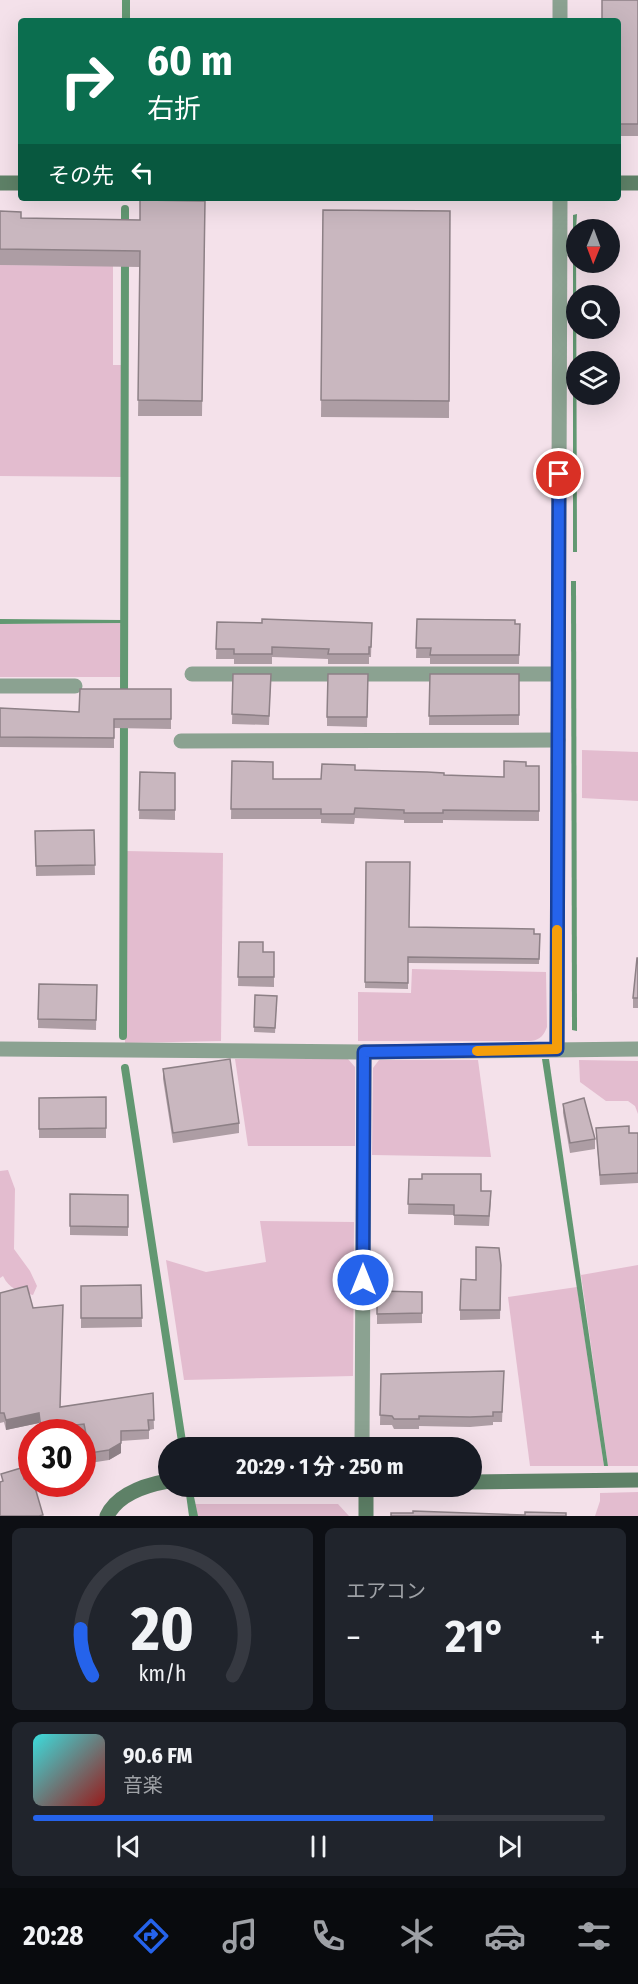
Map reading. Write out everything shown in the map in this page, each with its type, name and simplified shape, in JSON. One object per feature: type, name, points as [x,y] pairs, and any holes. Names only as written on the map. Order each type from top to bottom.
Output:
[{"type":"street","points":[[560,0],[560,18]]},
{"type":"street","points":[[0,183],[18,183]]},
{"type":"street","points":[[621,183],[638,183]]},
{"type":"street","points":[[557,1049],[560,201]]},
{"type":"street","points":[[192,674],[557,674]]},
{"type":"street","points":[[0,686],[75,686]]},
{"type":"street","points":[[181,741],[558,740]]},
{"type":"street","points":[[0,1049],[364,1052],[638,1049]]},
{"type":"street","points":[[362,1437],[364,1052]]},
{"type":"street","points":[[482,1482],[638,1480]]},
{"type":"street","points":[[107,1516],[128,1494],[158,1483]]},
{"type":"street","points":[[366,1497],[366,1516]]},
{"type":"shaded area","points":[[0,265],[113,266],[113,365],[124,365],[124,477],[0,476]]},
{"type":"shaded area","points":[[573,273],[576,273],[576,285],[573,285]]},
{"type":"shaded area","points":[[573,339],[576,339],[576,351],[573,351]]},
{"type":"shaded area","points":[[573,405],[577,405],[577,552],[573,552]]},
{"type":"shaded area","points":[[571,581],[576,581],[577,1031],[572,1030]]},
{"type":"shaded area","points":[[0,619],[123,620],[123,623],[0,624]]},
{"type":"shaded area","points":[[123,623],[123,677],[0,677],[0,624]]},
{"type":"shaded area","points":[[582,750],[638,752],[638,801],[582,798]]},
{"type":"shaded area","points":[[126,851],[223,853],[221,1041],[125,1043]]},
{"type":"shaded area","points":[[412,969],[546,972],[546,1030],[539,1038],[531,1041],[358,1041],[358,992],[411,993]]},
{"type":"shaded area","points":[[235,1059],[348,1059],[355,1067],[355,1146],[248,1146]]},
{"type":"shaded area","points":[[542,1059],[549,1059],[608,1466],[604,1466]]},
{"type":"shaded area","points":[[379,1060],[478,1060],[491,1157],[372,1155],[373,1068]]},
{"type":"shaded area","points":[[579,1060],[638,1061],[638,1114],[635,1106],[628,1101],[606,1101],[580,1082]]},
{"type":"shaded area","points":[[8,1170],[15,1189],[14,1249],[30,1271],[37,1286],[33,1295],[12,1287],[3,1276],[0,1278],[0,1171]]},
{"type":"shaded area","points":[[260,1221],[354,1222],[353,1376],[184,1380],[166,1260],[206,1272],[266,1262]]},
{"type":"shaded area","points":[[638,1265],[638,1466],[608,1466],[581,1275]]},
{"type":"shaded area","points":[[577,1287],[604,1466],[530,1466],[508,1297]]},
{"type":"shaded area","points":[[638,1492],[638,1516],[595,1516],[600,1493]]},
{"type":"shaded area","points":[[186,1497],[194,1497],[198,1516],[189,1516]]},
{"type":"shaded area","points":[[194,1504],[338,1504],[349,1516],[196,1516]]},
{"type":"building","points":[[602,0],[638,0],[638,124],[621,124],[621,18],[602,18]]},
{"type":"building","points":[[140,201],[205,201],[202,401],[138,400],[140,251],[0,249],[0,211],[21,212],[21,218],[140,220]]},
{"type":"building","points":[[323,210],[450,211],[449,401],[321,400]]},
{"type":"building","points":[[262,619],[372,623],[369,654],[328,654],[329,649],[272,647],[272,654],[234,654],[234,649],[216,649],[217,622],[262,623]]},
{"type":"building","points":[[417,619],[515,620],[515,624],[520,624],[519,655],[430,655],[431,648],[416,648]]},
{"type":"building","points":[[233,674],[271,674],[269,716],[232,714]]},
{"type":"building","points":[[328,674],[368,674],[367,717],[327,717]]},
{"type":"building","points":[[430,674],[519,674],[519,715],[429,716]]},
{"type":"building","points":[[80,689],[171,689],[171,719],[114,719],[114,738],[0,737],[0,708],[79,712]]},
{"type":"building","points":[[232,761],[273,762],[273,779],[321,779],[322,764],[355,765],[355,770],[504,777],[504,761],[526,762],[526,766],[539,766],[539,811],[443,810],[443,813],[404,813],[404,810],[355,808],[354,814],[321,814],[321,809],[231,809]]},
{"type":"building","points":[[140,772],[175,773],[175,810],[139,810]]},
{"type":"building","points":[[94,830],[95,865],[36,866],[35,831]]},
{"type":"building","points":[[366,862],[410,862],[409,927],[534,929],[534,934],[540,934],[539,959],[408,957],[408,983],[365,982]]},
{"type":"building","points":[[239,942],[263,942],[263,952],[274,952],[274,977],[238,977]]},
{"type":"building","points":[[637,958],[638,998],[633,998]]},
{"type":"building","points":[[39,984],[97,985],[96,1020],[38,1019]]},
{"type":"building","points":[[255,995],[277,996],[275,1028],[254,1027]]},
{"type":"building","points":[[230,1059],[239,1123],[173,1133],[163,1069]]},
{"type":"building","points":[[106,1097],[106,1128],[39,1129],[39,1098]]},
{"type":"building","points":[[584,1098],[595,1139],[570,1143],[563,1104]]},
{"type":"building","points":[[629,1126],[629,1133],[638,1133],[638,1173],[600,1175],[596,1128]]},
{"type":"building","points":[[422,1174],[481,1174],[481,1191],[491,1191],[489,1216],[454,1215],[454,1205],[408,1204],[409,1179],[422,1179]]},
{"type":"building","points":[[70,1194],[128,1195],[128,1227],[70,1226]]},
{"type":"building","points":[[476,1247],[499,1248],[500,1310],[460,1310],[461,1279],[476,1280]]},
{"type":"building","points":[[141,1285],[142,1318],[81,1318],[81,1286]]},
{"type":"building","points":[[27,1286],[33,1308],[63,1305],[60,1407],[153,1393],[154,1420],[148,1420],[149,1430],[121,1431],[121,1443],[109,1450],[96,1452],[96,1419],[40,1419],[39,1413],[6,1420],[4,1413],[0,1413],[0,1293]]},
{"type":"building","points":[[377,1291],[422,1292],[422,1313],[377,1314]]},
{"type":"building","points":[[504,1371],[502,1412],[493,1412],[493,1416],[419,1416],[419,1419],[394,1419],[392,1416],[380,1415],[381,1374]]},
{"type":"building","points":[[18,1469],[18,1497],[38,1497],[43,1515],[0,1516],[0,1482],[3,1481],[1,1474]]},
{"type":"building","points":[[413,1511],[525,1515],[525,1512],[566,1513],[566,1516],[391,1516],[391,1513],[413,1513]]},
{"type":"waterway","points":[[126,0],[126,18]]},
{"type":"waterway","points":[[125,209],[125,229]]},
{"type":"waterway","points":[[124,700],[125,257]]},
{"type":"waterway","points":[[123,1036],[124,719]]},
{"type":"waterway","points":[[125,1068],[181,1437]]},
{"type":"slow traffic","points":[[477,1051],[557,1049],[557,930]]},
{"type":"route","points":[[363,1280],[364,1052],[557,1049],[559,474]]}]
